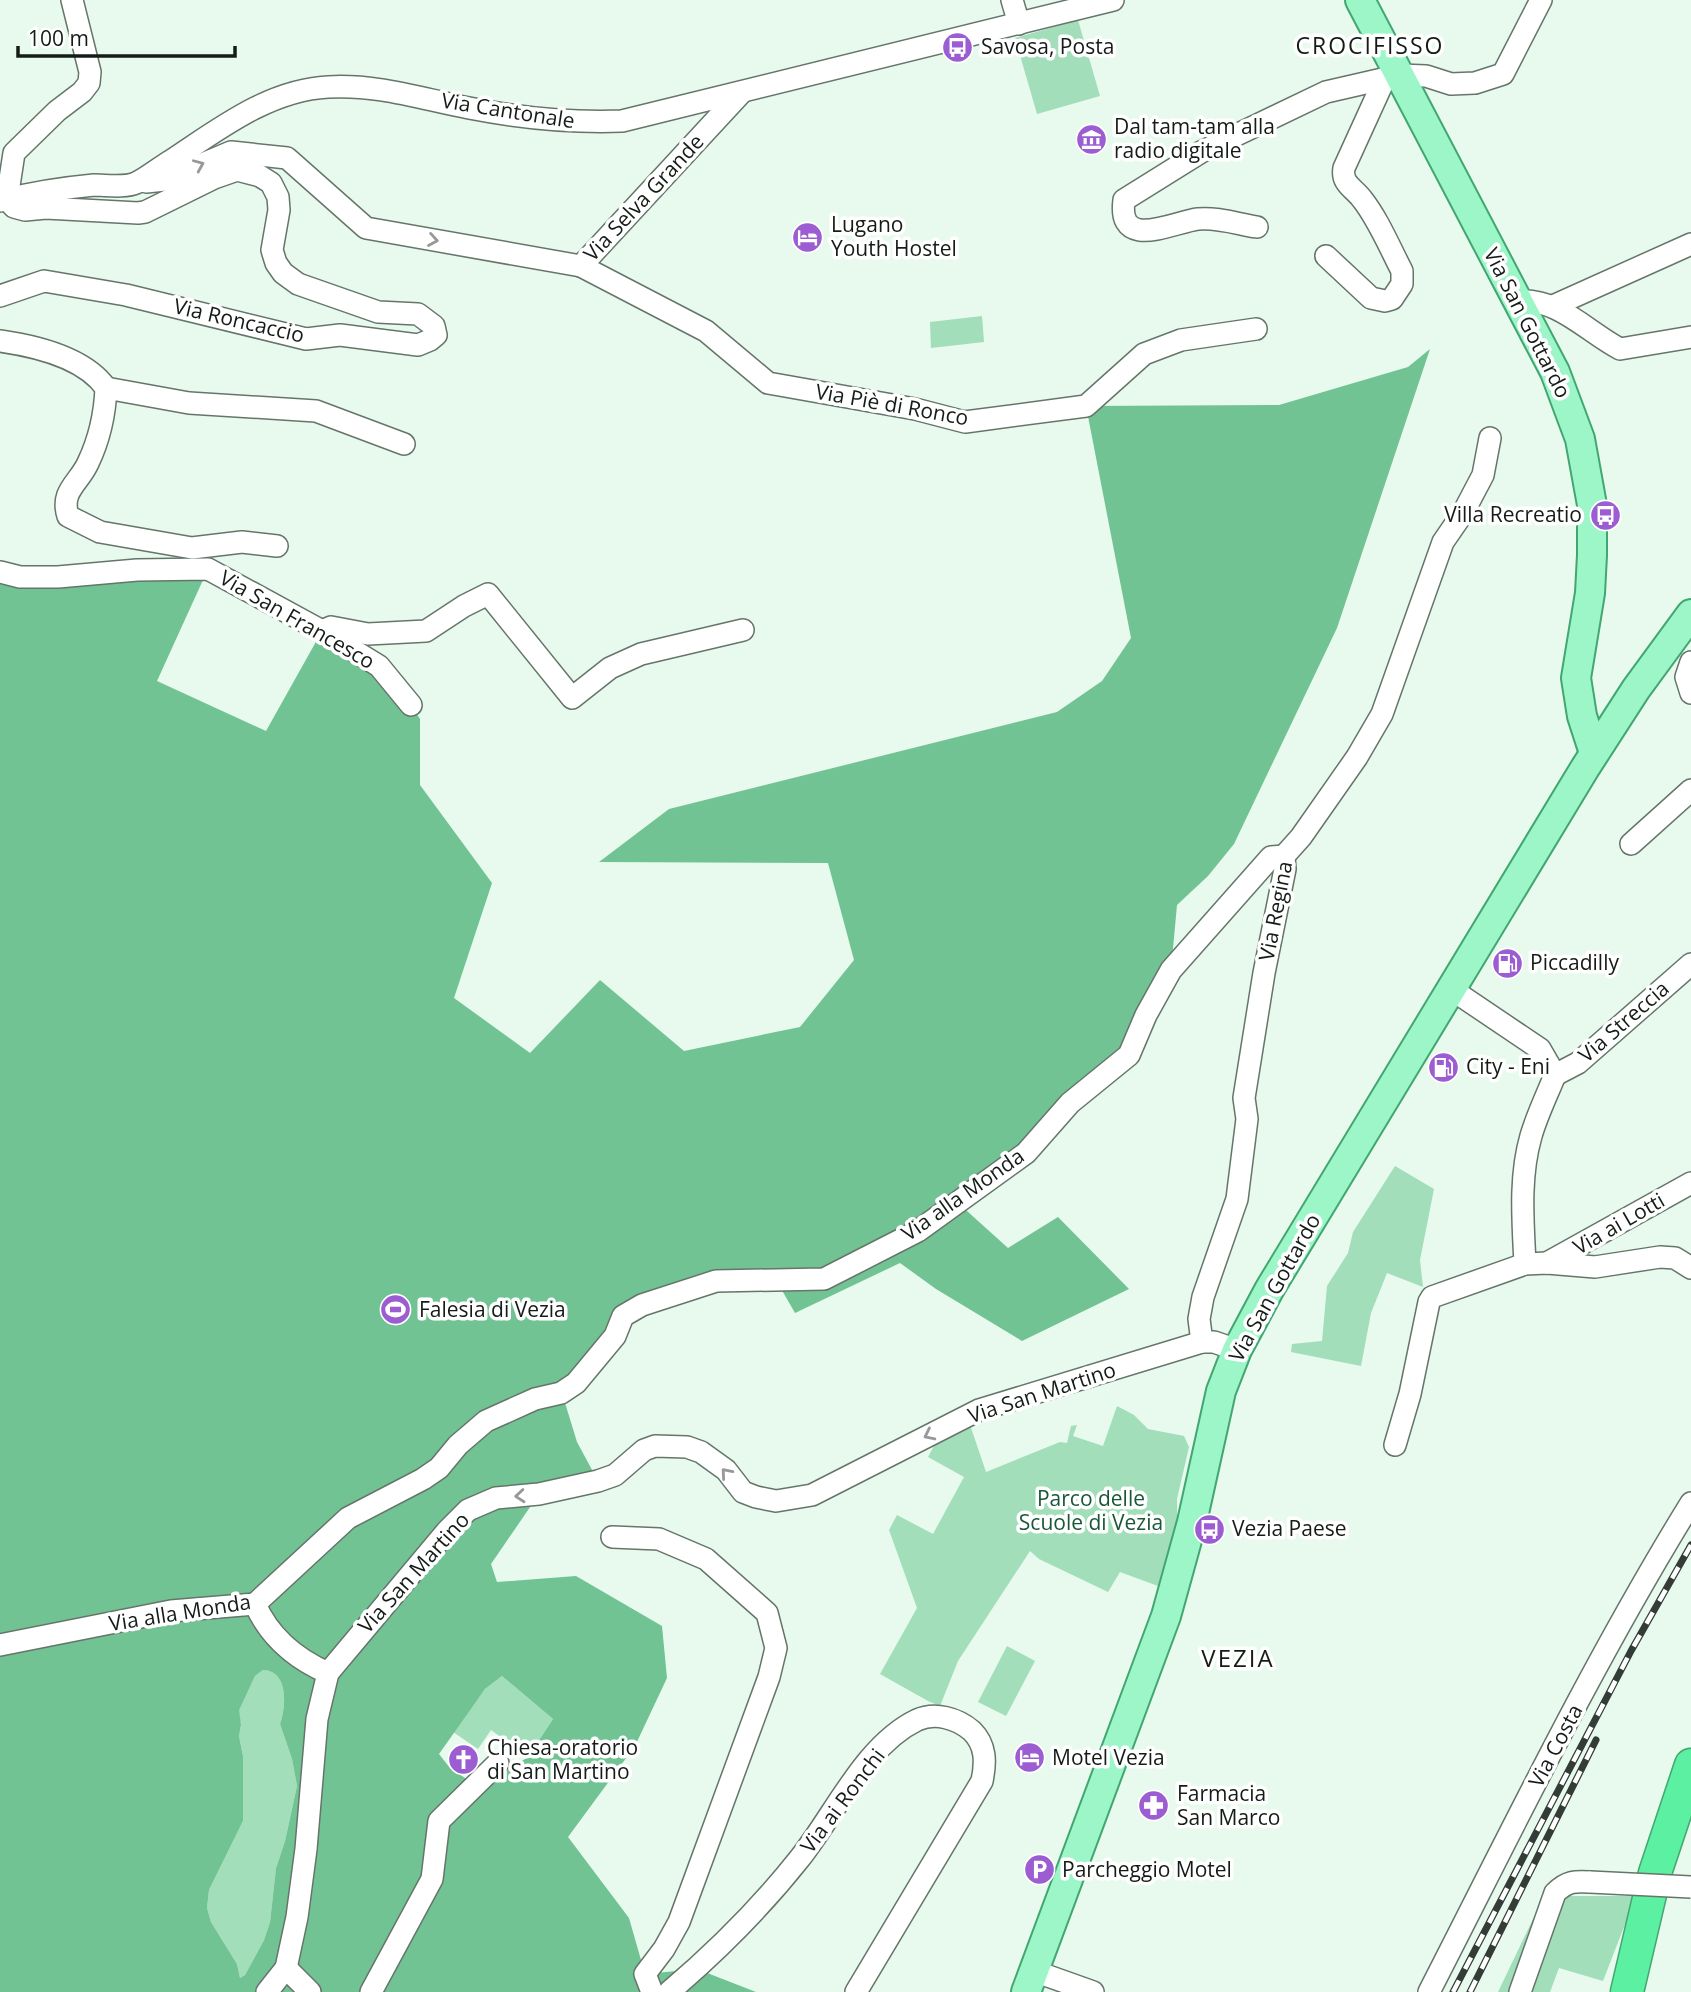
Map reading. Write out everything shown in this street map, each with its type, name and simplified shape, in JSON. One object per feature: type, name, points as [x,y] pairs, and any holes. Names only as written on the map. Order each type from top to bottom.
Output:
[{"type":"highway","points":[[1627,1992],[1655,1873],[1691,1765]]},
{"type":"highway","points":[[1645,1992],[1665,1904],[1691,1823]]},
{"type":"main road","name":"Via San Gottardo","points":[[1360,0],[1392,77],[1518,301],[1563,391],[1580,439],[1592,505],[1592,555],[1590,593],[1576,678],[1582,716],[1594,753]]},
{"type":"main road","name":"Via San Gottardo","points":[[1030,1981],[1166,1616],[1188,1535],[1218,1401],[1237,1350],[1269,1290],[1594,753],[1691,614]]},
{"type":"main road","points":[[1576,678],[1588,692],[1601,700],[1616,699],[1636,690]]},
{"type":"street","points":[[4,200],[14,153],[29,136],[82,92],[89,83],[90,72],[72,0]]},
{"type":"street","points":[[1012,0],[1019,24]]},
{"type":"street","name":"Via Cantonale","points":[[4,200],[29,193],[134,184],[248,111],[306,89],[351,87],[386,90],[468,108],[576,123],[622,121],[1113,0]]},
{"type":"street","points":[[1257,227],[1199,219],[1147,232],[1136,230],[1128,224],[1124,216],[1124,201],[1201,152],[1326,92],[1392,77],[1426,76],[1451,84],[1475,83],[1503,74],[1541,0]]},
{"type":"street","points":[[1326,256],[1377,301],[1392,299],[1402,284],[1402,271],[1362,198],[1342,175],[1343,168],[1392,77]]},
{"type":"street","name":"Via Selva Grande","points":[[134,184],[165,180],[231,152],[287,158],[366,228],[581,266],[741,93]]},
{"type":"street","name":"Via Roncaccio","points":[[0,296],[44,281],[126,295],[306,339],[340,335],[418,345],[436,335],[434,326],[418,314],[377,312],[298,284],[283,273],[272,250],[279,210],[278,197],[271,183],[260,176],[237,170],[138,214],[46,208],[25,210],[4,200]]},
{"type":"street","points":[[1553,306],[1691,244]]},
{"type":"street","name":"Via Piè di Ronco","points":[[581,266],[706,331],[768,383],[915,409],[965,422],[1086,406],[1144,354],[1181,340],[1256,329]]},
{"type":"street","points":[[1518,301],[1532,300],[1553,306],[1620,349],[1691,337]]},
{"type":"street","points":[[0,341],[37,347],[78,365],[106,388],[189,403],[316,411],[404,444]]},
{"type":"street","points":[[106,388],[100,432],[88,465],[69,491],[64,506],[68,516],[100,532],[192,548],[242,542],[277,547]]},
{"type":"street","name":"Via Regina","points":[[1202,1342],[1199,1319],[1203,1297],[1237,1199],[1247,1119],[1244,1098],[1284,869],[1284,856],[1301,837],[1357,757],[1382,714],[1443,542],[1463,513],[1483,475],[1490,438]]},
{"type":"street","name":"Via San Francesco","points":[[0,572],[20,577],[58,578],[137,570],[208,569],[322,631],[379,666],[411,705]]},
{"type":"street","points":[[322,631],[331,627],[368,634],[426,631],[488,594],[572,698],[610,668],[641,654],[743,629]]},
{"type":"street","points":[[1691,662],[1686,677],[1691,693]]},
{"type":"street","points":[[1631,844],[1691,790]]},
{"type":"street","name":"Via alla Monda","points":[[0,1645],[171,1611],[255,1604],[348,1518],[439,1468],[458,1445],[486,1421],[535,1399],[561,1393],[576,1383],[615,1336],[623,1316],[642,1305],[716,1280],[824,1279],[918,1231],[1026,1153],[1070,1103],[1129,1055],[1146,1015],[1171,970],[1271,857],[1284,856]]},
{"type":"street","name":"Via Streccia","points":[[1525,1264],[1523,1220],[1527,1152],[1555,1075],[1578,1063],[1691,964]]},
{"type":"street","name":"Via Streccia","points":[[1451,989],[1540,1049],[1555,1075]]},
{"type":"street","name":"Via ai Lotti","points":[[1547,1263],[1691,1183]]},
{"type":"street","points":[[1395,1445],[1410,1394],[1431,1300],[1438,1295],[1525,1264],[1595,1267],[1660,1257],[1675,1258],[1691,1268]]},
{"type":"street","points":[[1202,1342],[1214,1342],[1237,1350]]},
{"type":"street","name":"Via San Martino","points":[[267,1992],[286,1968],[297,1917],[306,1849],[317,1719],[328,1673],[447,1531],[468,1510],[496,1498],[539,1494],[598,1481],[615,1475],[644,1450],[655,1446],[687,1447],[701,1452],[726,1470],[743,1492],[756,1497],[776,1501],[812,1495],[979,1410],[1202,1342]]},
{"type":"street","name":"Via Costa","points":[[1429,1992],[1627,1612],[1691,1503]]},
{"type":"street","points":[[612,1537],[659,1539],[706,1559],[767,1613],[776,1648],[769,1677],[692,1890],[664,1949],[645,1974],[652,1992]]},
{"type":"street","points":[[255,1604],[263,1623],[283,1644],[311,1665],[328,1673]]},
{"type":"street","name":"Via ai Ronchi","points":[[669,1992],[697,1969],[777,1885],[801,1857],[877,1751],[904,1728],[923,1718],[943,1717],[954,1720],[971,1731],[983,1747],[982,1781],[856,1992]]},
{"type":"street","points":[[371,1992],[432,1879],[439,1821],[498,1763]]},
{"type":"street","points":[[1520,1992],[1555,1893],[1564,1884],[1573,1881],[1691,1886]]},
{"type":"street","points":[[286,1968],[310,1992]]},
{"type":"street","points":[[1030,1981],[1093,1992]]},
{"type":"green space","points":[[1078,20],[1100,96],[1037,114],[1015,38]]},
{"type":"green space","points":[[982,316],[984,342],[931,348],[930,322]]},
{"type":"green space","points":[[1430,349],[1337,628],[1234,844],[1208,876],[1177,905],[1171,970],[1129,1055],[957,1202],[1008,1248],[1058,1217],[1129,1289],[1022,1341],[936,1289],[900,1263],[795,1313],[776,1280],[642,1305],[562,1393],[577,1442],[598,1481],[539,1494],[491,1564],[497,1582],[576,1576],[662,1626],[667,1678],[635,1746],[568,1837],[629,1918],[645,1974],[697,1969],[756,1992],[0,1992],[0,572],[208,569],[157,681],[266,731],[322,631],[411,705],[420,719],[420,785],[492,883],[454,998],[530,1053],[600,980],[684,1051],[800,1027],[854,960],[828,863],[599,862],[669,809],[1057,712],[1102,681],[1131,638],[1086,406],[1279,405],[1408,367]],"holes":[[[263,1670],[277,1676],[284,1691],[284,1709],[280,1724],[292,1759],[297,1786],[276,1868],[270,1922],[264,1940],[245,1975],[240,1978],[237,1964],[211,1922],[207,1908],[209,1890],[243,1821],[243,1756],[239,1736],[239,1710],[255,1676]],[[502,1676],[553,1719],[528,1757],[480,1788],[450,1768],[439,1754],[485,1689]]]},
{"type":"green space","points":[[1395,1166],[1434,1189],[1420,1260],[1423,1287],[1387,1273],[1371,1313],[1361,1366],[1291,1352],[1292,1344],[1322,1341],[1327,1286],[1348,1253],[1353,1232]]},
{"type":"green space","name":"Parco delle Scuole di Vezia","points":[[1117,1406],[1134,1415],[1148,1429],[1184,1436],[1189,1447],[1177,1499],[1177,1525],[1158,1586],[1120,1572],[1108,1592],[1039,1559],[1030,1551],[958,1661],[940,1706],[880,1674],[917,1608],[889,1530],[897,1515],[933,1534],[964,1477],[928,1457],[934,1446],[932,1434],[967,1416],[986,1472],[1060,1442],[1067,1443],[1071,1426],[1077,1425],[1073,1436],[1103,1446]]},
{"type":"green space","points":[[1007,1646],[1035,1661],[1006,1716],[978,1702]]},
{"type":"green space","points":[[263,1670],[277,1676],[284,1691],[284,1709],[280,1724],[292,1759],[297,1786],[276,1868],[270,1922],[264,1940],[245,1975],[240,1978],[237,1964],[211,1922],[207,1908],[209,1890],[243,1821],[243,1756],[238,1710],[255,1676]]},
{"type":"green space","points":[[502,1676],[553,1719],[528,1757],[491,1730],[478,1749],[453,1732],[485,1689]]},
{"type":"green space","points":[[1544,1896],[1636,1896],[1603,1981],[1559,1968],[1550,1992],[1498,1992]]},
{"type":"railway","points":[[1453,1992],[1631,1651],[1691,1545]]},
{"type":"railway","points":[[1470,1992],[1596,1740]]},
{"type":"place","name":"Savosa, Posta","points":[[958,47]]},
{"type":"place","name":"Dal tam-tam alla radio digitale","points":[[1091,139]]},
{"type":"place","name":"Lugano Youth Hostel","points":[[808,237]]},
{"type":"place","name":"Villa Recreatio","points":[[1605,515]]},
{"type":"place","name":"Piccadilly","points":[[1507,963]]},
{"type":"place","name":"City - Eni","points":[[1443,1067]]},
{"type":"place","name":"Falesia di Vezia","points":[[396,1310]]},
{"type":"place","name":"Vezia Paese","points":[[1209,1529]]},
{"type":"place","name":"Motel Vezia","points":[[1029,1758]]},
{"type":"place","name":"Chiesa-oratorio di San Martino","points":[[464,1760]]},
{"type":"place","name":"Farmacia San Marco","points":[[1154,1806]]},
{"type":"place","name":"Parcheggio Motel","points":[[1039,1870]]},
{"type":"district","name":"CROCIFISSO","points":[[1370,46]]},
{"type":"district","name":"VEZIA","points":[[1238,1659]]}]
